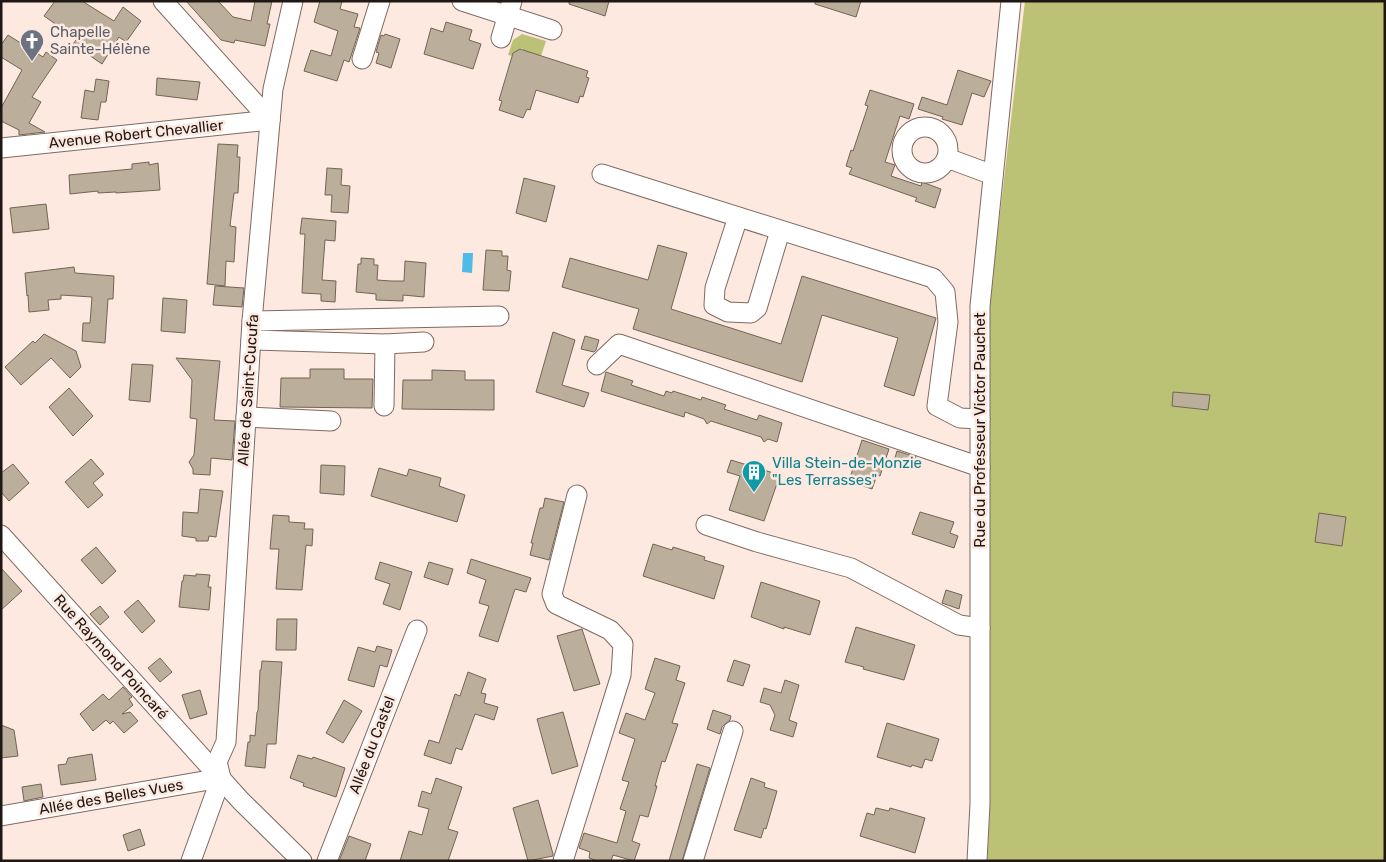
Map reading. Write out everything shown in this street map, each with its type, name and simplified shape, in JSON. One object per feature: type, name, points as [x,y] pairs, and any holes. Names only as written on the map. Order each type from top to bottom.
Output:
[{"type":"street","points":[[163,1],[270,120]]},
{"type":"street","name":"Allée de Saint-Cucufa","points":[[221,778],[217,762],[226,742],[252,321],[270,120],[273,89],[293,1]]},
{"type":"street","points":[[362,58],[380,1]]},
{"type":"street","points":[[462,1],[510,9],[552,30]]},
{"type":"street","name":"Rue du Professeur Victor Pauchet","points":[[977,861],[980,804],[980,306],[1011,1]]},
{"type":"street","points":[[501,38],[510,9]]},
{"type":"street","name":"Avenue Robert Chevallier","points":[[1,148],[270,120]]},
{"type":"street","points":[[947,158],[993,175]]},
{"type":"street","points":[[602,174],[933,278],[945,292],[948,322],[937,406],[960,418],[980,419]]},
{"type":"street","points":[[738,217],[715,288],[714,305],[728,312],[751,313],[757,308],[780,231]]},
{"type":"street","points":[[252,321],[499,316]]},
{"type":"street","points":[[251,340],[385,344],[424,342]]},
{"type":"street","points":[[384,406],[385,344]]},
{"type":"street","points":[[597,365],[619,344],[980,467]]},
{"type":"street","points":[[246,417],[331,421]]},
{"type":"street","points":[[563,861],[620,675],[623,644],[610,630],[556,604],[552,594],[577,494]]},
{"type":"street","points":[[706,526],[851,568],[958,625],[980,628]]},
{"type":"street","name":"Rue Raymond Poincaré","points":[[1,535],[241,801],[302,861]]},
{"type":"street","name":"Allée du Castel","points":[[327,861],[417,630]]},
{"type":"street","points":[[693,861],[733,732]]},
{"type":"street","points":[[191,861],[221,778]]},
{"type":"street","name":"Allée des Belles Vues","points":[[1,816],[221,778]]},
{"type":"green space","points":[[1025,1],[1385,1],[1385,861],[987,861],[990,807],[988,315]]},
{"type":"green space","points":[[522,34],[546,41],[541,56],[524,51],[522,48],[512,54],[512,56],[508,55],[513,40]]},
{"type":"water","points":[[463,253],[473,253],[472,273],[462,272]]},
{"type":"building","points":[[55,1],[82,1],[114,21],[123,7],[141,21],[126,42],[119,37],[102,64],[73,44],[77,39],[44,16]]},
{"type":"building","points":[[186,1],[218,1],[233,17],[251,21],[255,1],[272,1],[267,24],[270,24],[265,46],[235,40],[234,43],[221,40]]},
{"type":"building","points":[[320,1],[342,1],[340,9],[358,14],[354,27],[360,28],[349,62],[344,60],[337,81],[304,71],[311,50],[331,56],[338,31],[314,22]]},
{"type":"building","points":[[569,1],[609,1],[605,16],[569,4]]},
{"type":"building","points":[[815,1],[861,1],[856,17],[815,4]]},
{"type":"building","points":[[446,22],[472,30],[469,40],[481,44],[473,69],[424,54],[431,28],[443,32]]},
{"type":"building","points":[[385,34],[400,39],[391,68],[376,63],[379,53],[376,52],[381,35],[384,36]]},
{"type":"building","points":[[8,35],[43,57],[46,52],[57,60],[32,97],[41,102],[29,123],[45,132],[19,135],[19,130],[1,121],[1,108],[22,70],[1,57],[1,45]]},
{"type":"building","points":[[520,49],[588,71],[586,77],[589,78],[583,97],[580,96],[578,103],[536,90],[530,110],[527,109],[523,118],[499,110],[502,101],[499,100],[513,53]]},
{"type":"building","points":[[958,70],[991,81],[984,97],[972,93],[962,125],[918,109],[922,97],[947,105]]},
{"type":"building","points":[[157,78],[200,82],[197,100],[156,95]]},
{"type":"building","points":[[96,79],[109,81],[106,102],[101,102],[98,120],[81,118],[85,90],[94,92]]},
{"type":"building","points":[[870,90],[914,104],[909,119],[900,116],[885,162],[895,165],[891,176],[921,186],[922,182],[941,189],[935,208],[915,201],[917,198],[849,174],[852,168],[846,166],[868,106],[865,105]]},
{"type":"building","points":[[218,144],[238,145],[237,157],[240,157],[238,193],[234,193],[230,226],[236,227],[234,262],[226,261],[225,286],[207,284]]},
{"type":"building","points":[[149,162],[149,165],[158,163],[160,190],[116,193],[98,193],[98,191],[70,194],[69,175],[132,169],[132,164]]},
{"type":"building","points":[[327,168],[342,169],[341,185],[350,186],[348,213],[331,212],[332,195],[325,195]]},
{"type":"building","points":[[524,178],[555,186],[546,222],[516,213]]},
{"type":"building","points":[[46,204],[49,229],[13,233],[10,208]]},
{"type":"building","points":[[302,218],[336,221],[335,241],[325,240],[322,280],[336,281],[335,302],[321,301],[321,294],[302,293],[305,234],[300,234]]},
{"type":"building","points":[[658,245],[687,253],[671,309],[781,344],[802,276],[936,318],[914,396],[884,386],[898,338],[822,315],[802,382],[633,329],[639,309],[562,287],[570,258],[648,280]]},
{"type":"building","points":[[486,250],[502,251],[502,256],[508,256],[507,270],[511,271],[509,291],[483,290]]},
{"type":"building","points":[[361,258],[374,259],[374,265],[378,265],[377,280],[404,281],[405,261],[426,263],[424,297],[403,295],[403,301],[376,300],[376,294],[356,292],[358,264],[361,264]]},
{"type":"building","points":[[74,267],[75,273],[114,276],[113,299],[108,299],[105,343],[82,341],[83,323],[90,323],[92,297],[61,295],[61,299],[48,300],[49,310],[29,312],[25,273]]},
{"type":"building","points":[[215,286],[244,288],[242,307],[213,305]]},
{"type":"building","points":[[163,298],[187,300],[185,333],[161,331]]},
{"type":"building","points":[[553,332],[575,340],[562,385],[589,393],[584,407],[536,392]]},
{"type":"building","points":[[44,334],[76,351],[81,367],[70,378],[51,358],[21,385],[5,367],[33,341],[35,343]]},
{"type":"building","points":[[585,336],[599,340],[594,352],[581,349]]},
{"type":"building","points":[[176,358],[220,361],[214,420],[235,421],[232,460],[211,458],[210,475],[193,474],[193,469],[189,462],[194,455],[197,419],[190,418],[192,380]]},
{"type":"building","points":[[132,364],[153,365],[150,402],[129,400]]},
{"type":"building","points":[[310,369],[344,369],[344,379],[373,379],[372,408],[280,407],[281,378],[310,378]]},
{"type":"building","points":[[432,370],[465,371],[465,380],[494,380],[494,410],[402,409],[403,380],[432,380]]},
{"type":"building","points":[[606,372],[633,381],[631,385],[664,396],[666,391],[672,393],[673,391],[701,400],[702,397],[726,405],[724,409],[757,420],[759,415],[782,423],[777,442],[768,439],[764,442],[761,437],[711,421],[707,424],[704,419],[685,412],[684,417],[601,391]]},
{"type":"building","points":[[69,388],[93,416],[73,436],[49,407]]},
{"type":"building","points":[[1173,392],[1210,395],[1208,410],[1172,406]]},
{"type":"building","points":[[862,440],[889,449],[880,476],[877,475],[872,489],[849,481]]},
{"type":"building","points":[[897,451],[916,457],[913,467],[894,461]]},
{"type":"building","points":[[91,459],[104,474],[93,483],[103,495],[88,508],[65,482]]},
{"type":"building","name":"Villa Stein-de-Monzie \"Les Terrasses\"","points":[[731,460],[780,475],[764,521],[729,510],[740,476],[727,472]]},
{"type":"building","points":[[13,464],[29,483],[9,501],[1,492],[1,473]]},
{"type":"building","points":[[321,465],[345,466],[344,495],[320,493]]},
{"type":"building","points":[[379,468],[407,476],[409,469],[441,478],[439,486],[465,495],[457,522],[371,496]]},
{"type":"building","points":[[200,489],[223,491],[216,537],[209,536],[208,541],[196,541],[196,538],[182,536],[183,512],[198,513]]},
{"type":"building","points":[[545,498],[564,502],[549,560],[530,555],[533,543],[531,543],[540,508],[543,508]]},
{"type":"building","points":[[920,512],[954,522],[950,533],[958,536],[954,548],[912,534]]},
{"type":"building","points":[[1319,513],[1346,517],[1342,546],[1315,542]]},
{"type":"building","points":[[273,515],[289,516],[289,522],[305,523],[304,529],[313,529],[312,546],[306,545],[302,590],[276,589],[279,549],[270,549]]},
{"type":"building","points":[[653,544],[672,550],[673,547],[705,557],[704,560],[724,566],[714,599],[643,576]]},
{"type":"building","points":[[96,547],[116,571],[102,584],[81,560]]},
{"type":"building","points":[[471,559],[531,578],[526,592],[515,589],[498,642],[479,636],[489,606],[479,603],[486,580],[467,573]]},
{"type":"building","points":[[380,562],[412,572],[400,610],[383,604],[390,584],[375,579]]},
{"type":"building","points":[[429,562],[453,569],[448,585],[424,577]]},
{"type":"building","points":[[1,568],[22,591],[1,610]]},
{"type":"building","points":[[196,574],[210,575],[208,587],[211,587],[209,610],[179,607],[184,575],[196,576]]},
{"type":"building","points":[[761,582],[820,601],[810,635],[784,627],[784,629],[751,617]]},
{"type":"building","points":[[946,590],[962,595],[959,609],[942,603]]},
{"type":"building","points":[[138,600],[155,621],[142,633],[124,612]]},
{"type":"building","points":[[100,606],[109,617],[100,625],[90,614]]},
{"type":"building","points":[[277,619],[297,619],[296,650],[276,650]]},
{"type":"building","points":[[856,627],[915,645],[904,680],[845,662]]},
{"type":"building","points":[[582,629],[600,684],[574,691],[557,636]]},
{"type":"building","points":[[377,646],[392,650],[387,667],[380,665],[374,687],[348,680],[358,647],[375,652]]},
{"type":"building","points":[[160,658],[172,672],[160,682],[148,668]]},
{"type":"building","points":[[655,658],[680,666],[676,680],[685,683],[672,723],[678,724],[665,762],[662,761],[648,817],[640,815],[632,841],[640,844],[634,861],[613,855],[611,861],[598,861],[589,858],[590,852],[579,848],[584,833],[617,843],[626,811],[620,809],[629,782],[622,780],[635,739],[619,733],[626,713],[645,720],[655,693],[645,689]]},
{"type":"building","points":[[734,660],[750,665],[743,686],[727,681]]},
{"type":"building","points":[[262,661],[282,662],[276,744],[267,744],[265,768],[245,766],[250,735],[255,736]]},
{"type":"building","points":[[468,672],[486,679],[481,693],[486,694],[484,703],[498,707],[494,720],[475,714],[462,750],[456,748],[451,764],[424,755],[429,740],[439,743],[455,694],[460,696]]},
{"type":"building","points":[[785,680],[799,685],[789,720],[797,723],[793,737],[770,730],[775,715],[770,705],[760,702],[764,688],[781,693]]},
{"type":"building","points":[[123,687],[132,697],[129,699],[133,705],[122,714],[130,712],[138,721],[124,733],[113,721],[110,724],[106,720],[93,731],[80,714],[103,694],[109,700]]},
{"type":"building","points":[[200,690],[207,714],[190,719],[182,695]]},
{"type":"building","points":[[344,700],[362,711],[343,743],[326,733]]},
{"type":"building","points":[[713,710],[731,716],[730,720],[722,727],[720,734],[707,729]]},
{"type":"building","points":[[563,712],[578,766],[552,774],[537,719]]},
{"type":"building","points":[[887,723],[939,739],[932,761],[925,759],[922,768],[912,765],[911,767],[877,757]]},
{"type":"building","points":[[1,725],[14,730],[18,756],[1,758]]},
{"type":"building","points":[[92,754],[96,780],[61,785],[58,765],[66,764],[68,758]]},
{"type":"building","points":[[298,755],[312,759],[313,757],[345,768],[336,797],[303,786],[304,783],[290,778]]},
{"type":"building","points":[[697,764],[710,768],[682,861],[669,861]]},
{"type":"building","points":[[436,778],[462,787],[448,829],[458,832],[448,861],[400,861],[409,831],[422,835],[429,809],[418,806],[422,791],[431,794]]},
{"type":"building","points":[[751,778],[765,783],[764,787],[777,791],[766,829],[764,828],[761,838],[734,830]]},
{"type":"building","points":[[41,784],[43,797],[24,801],[22,787]]},
{"type":"building","points":[[538,800],[553,856],[528,861],[513,808]]},
{"type":"building","points":[[876,808],[889,811],[890,808],[925,818],[915,853],[860,836],[867,813],[874,815]]},
{"type":"building","points":[[140,829],[145,845],[128,851],[123,835]]},
{"type":"building","points":[[349,836],[371,844],[365,861],[339,861]]},
{"type":"place","name":"Chapelle Sainte-Hélène","points":[[32,62]]},
{"type":"place","name":"Villa Stein-de-Monzie \"Les Terrasses\"","points":[[754,493]]}]
